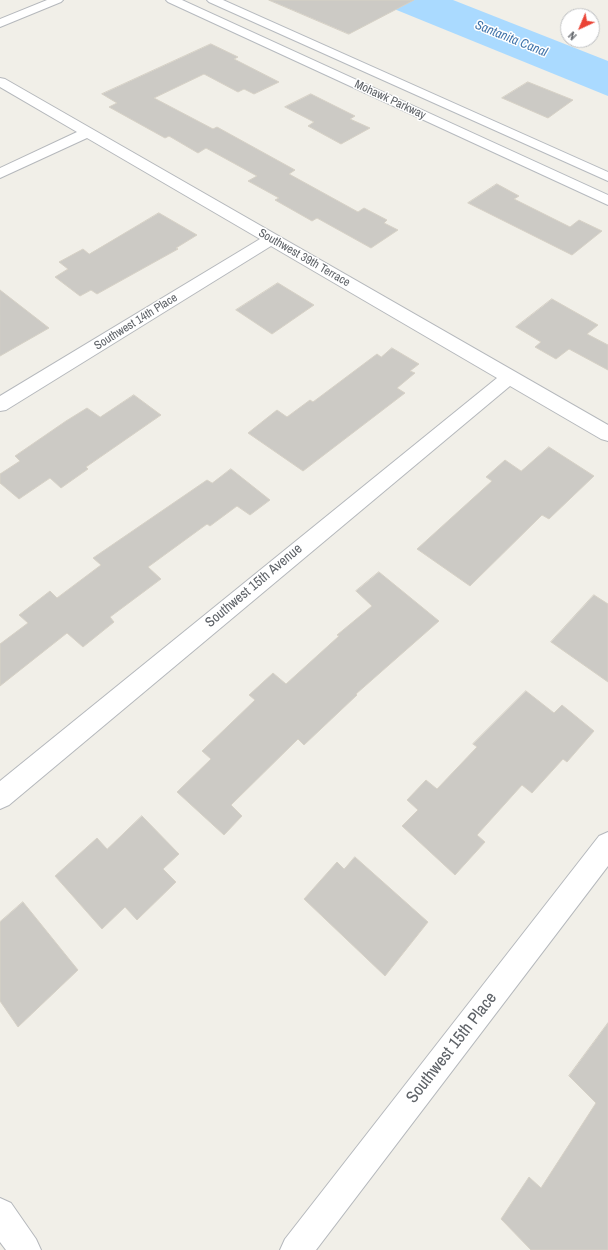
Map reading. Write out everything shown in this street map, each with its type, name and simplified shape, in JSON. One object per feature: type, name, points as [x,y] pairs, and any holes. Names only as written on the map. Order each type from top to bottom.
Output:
[{"type":"street","points":[[0,23],[58,0]]},
{"type":"street","name":"Mohawk Parkway","points":[[172,0],[608,201]]},
{"type":"street","name":"Mohawk Parkway","points":[[213,0],[608,177]]},
{"type":"street","name":"Southwest 39th Terrace","points":[[0,82],[608,434]]},
{"type":"street","points":[[0,174],[88,132]]},
{"type":"street","name":"Southwest 14th Place","points":[[0,406],[272,239]]},
{"type":"street","name":"Southwest 15th Avenue","points":[[0,797],[509,377]]},
{"type":"street","name":"Southwest 15th Place","points":[[296,1250],[608,845]]},
{"type":"street","points":[[0,1214],[25,1250]]},
{"type":"water","name":"Santanita Canal","points":[[372,0],[453,0],[560,42],[560,48],[575,48],[608,61],[608,96]]},
{"type":"building","points":[[269,0],[414,0],[349,34]]},
{"type":"building","points":[[211,44],[238,57],[234,59],[279,82],[254,94],[244,89],[238,92],[204,74],[154,98],[213,129],[217,127],[295,170],[289,174],[358,212],[364,208],[387,220],[384,223],[398,230],[371,248],[317,218],[312,221],[275,200],[279,198],[248,181],[257,176],[206,148],[198,153],[169,136],[165,138],[109,107],[117,103],[102,94]]},
{"type":"building","points":[[528,82],[573,100],[548,118],[502,98]]},
{"type":"building","points":[[311,94],[355,116],[350,119],[370,128],[341,144],[308,126],[314,122],[285,107]]},
{"type":"building","points":[[497,184],[519,196],[514,199],[570,227],[579,220],[602,231],[572,255],[468,203]]},
{"type":"building","points":[[159,213],[197,235],[176,248],[178,249],[97,294],[91,290],[80,296],[55,277],[68,269],[59,262],[83,249],[89,254]]},
{"type":"building","points":[[278,283],[314,305],[272,334],[236,310]]},
{"type":"building","points":[[0,290],[49,328],[0,356]]},
{"type":"building","points":[[552,299],[598,325],[587,334],[608,345],[608,370],[569,349],[556,359],[535,347],[541,342],[516,327]]},
{"type":"building","points":[[392,348],[419,364],[410,371],[415,373],[397,388],[405,393],[303,471],[248,433],[277,410],[287,417],[310,400],[313,402],[377,354],[381,357]]},
{"type":"building","points":[[134,395],[161,415],[86,467],[88,469],[61,488],[50,478],[19,499],[0,483],[0,474],[20,461],[15,456],[66,421],[87,408],[100,417]]},
{"type":"building","points":[[549,447],[594,476],[549,519],[542,515],[470,586],[417,549],[492,481],[486,477],[505,460],[521,471]]},
{"type":"building","points":[[231,469],[270,500],[250,515],[237,506],[210,526],[207,524],[148,567],[161,579],[110,617],[114,622],[83,647],[67,633],[0,686],[0,644],[28,623],[19,615],[50,591],[57,598],[101,565],[93,558],[207,480],[212,483]]},
{"type":"building","points":[[379,572],[439,621],[356,694],[357,695],[304,745],[298,739],[231,805],[242,816],[224,835],[177,792],[211,759],[202,751],[255,700],[249,695],[273,673],[286,684],[339,636],[337,635],[372,606],[356,591]]},
{"type":"building","points":[[594,595],[608,604],[608,682],[551,642]]},
{"type":"building","points":[[526,691],[554,713],[562,705],[594,731],[567,762],[563,759],[532,793],[522,785],[477,835],[485,842],[455,875],[402,826],[418,810],[407,800],[426,780],[437,789],[477,747],[473,744]]},
{"type":"building","points":[[142,816],[179,854],[163,869],[176,882],[137,920],[125,907],[102,929],[55,876],[97,838],[107,849]]},
{"type":"building","points":[[355,857],[428,922],[385,976],[304,899],[337,862],[344,869]]},
{"type":"building","points":[[23,902],[78,970],[18,1027],[0,1001],[0,922]]},
{"type":"building","points":[[608,1023],[608,1250],[531,1250],[501,1219],[529,1177],[541,1188],[596,1103],[569,1076]]}]
